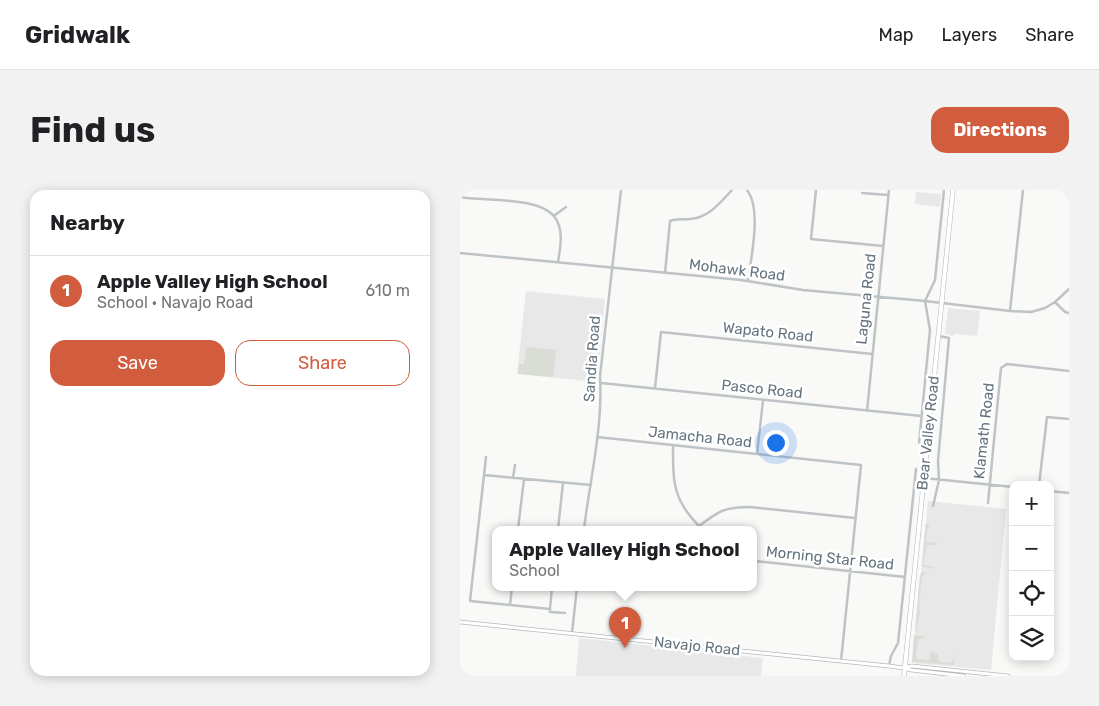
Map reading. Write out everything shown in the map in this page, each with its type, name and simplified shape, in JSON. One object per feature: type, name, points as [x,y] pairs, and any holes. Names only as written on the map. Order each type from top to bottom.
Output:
[{"type":"main road","name":"Bear Valley Road","points":[[904,676],[952,190]]},
{"type":"street","name":"Sandia Road","points":[[584,526],[597,436],[600,376],[621,190]]},
{"type":"street","points":[[665,273],[670,221],[700,217],[717,207],[732,190]]},
{"type":"street","points":[[747,190],[750,193],[754,209],[748,281]]},
{"type":"street","points":[[816,190],[811,239],[883,246]]},
{"type":"street","name":"Laguna Road","points":[[867,411],[889,190]]},
{"type":"street","points":[[919,443],[930,330],[925,301],[935,280],[944,190]]},
{"type":"street","points":[[1010,311],[1023,190]]},
{"type":"street","points":[[862,193],[888,195]]},
{"type":"street","points":[[460,197],[534,204],[547,209],[555,215],[559,224],[561,234],[558,262]]},
{"type":"street","points":[[555,215],[566,207]]},
{"type":"street","name":"Mohawk Road","points":[[460,253],[748,281],[779,287],[1010,311],[1030,312],[1045,308],[1055,302]]},
{"type":"street","points":[[1069,289],[1055,302],[1069,314]]},
{"type":"street","name":"Wapato Road","points":[[655,388],[661,332],[872,354]]},
{"type":"street","points":[[933,506],[939,480],[938,461],[950,338],[938,336]]},
{"type":"street","name":"Klamath Road","points":[[988,503],[1001,368],[1007,364],[1069,370]]},
{"type":"street","name":"Pasco Road","points":[[601,383],[921,416]]},
{"type":"street","points":[[757,454],[763,400]]},
{"type":"street","points":[[1040,481],[1047,417],[1069,419]]},
{"type":"street","name":"Jamacha Road","points":[[597,436],[673,446],[861,465],[855,518]]},
{"type":"street","points":[[673,446],[673,481],[682,506],[688,516],[699,526],[720,511],[733,507],[750,507],[855,518],[841,661]]},
{"type":"street","points":[[486,457],[470,601],[550,609],[550,612],[565,613]]},
{"type":"street","points":[[513,478],[515,465]]},
{"type":"street","points":[[889,666],[890,656],[898,642],[916,469]]},
{"type":"street","points":[[484,475],[591,485]]},
{"type":"street","points":[[924,478],[1009,487]]},
{"type":"street","points":[[518,526],[524,479]]},
{"type":"street","points":[[558,526],[563,483]]},
{"type":"street","points":[[1054,491],[1069,493]]},
{"type":"street","name":"Morning Star Road","points":[[757,561],[905,577]]},
{"type":"street","points":[[510,605],[512,591]]},
{"type":"street","points":[[550,609],[552,591]]},
{"type":"street","points":[[572,633],[577,591]]},
{"type":"street","name":"Navajo Road","points":[[460,622],[889,666],[964,676]]},
{"type":"street","name":"Navajo Road","points":[[904,668],[912,666],[1008,676]]},
{"type":"shaded area","points":[[916,192],[941,194],[940,207],[915,204]]},
{"type":"shaded area","points":[[526,291],[605,299],[597,382],[517,374]]},
{"type":"shaded area","points":[[948,308],[980,311],[977,336],[955,334],[952,336],[945,333]]},
{"type":"shaded area","points":[[526,347],[556,350],[553,377],[518,374],[519,364],[524,364]]},
{"type":"shaded area","points":[[928,501],[1006,509],[991,670],[912,663]]},
{"type":"shaded area","points":[[930,524],[927,530],[926,542],[937,543],[935,545],[927,545],[923,565],[934,567],[935,564],[934,568],[922,567],[925,525]]},
{"type":"shaded area","points":[[922,572],[935,573],[925,573],[922,576],[920,606],[918,609],[920,612],[915,631],[920,575]]},
{"type":"shaded area","points":[[914,635],[928,637],[918,639],[917,659],[928,660],[930,659],[931,652],[933,652],[938,655],[940,662],[949,663],[953,661],[955,655],[954,665],[912,662]]},
{"type":"shaded area","points":[[579,638],[763,658],[761,676],[576,676]]},
{"type":"place","name":"Apple Valley High School","points":[[625,648]]}]
